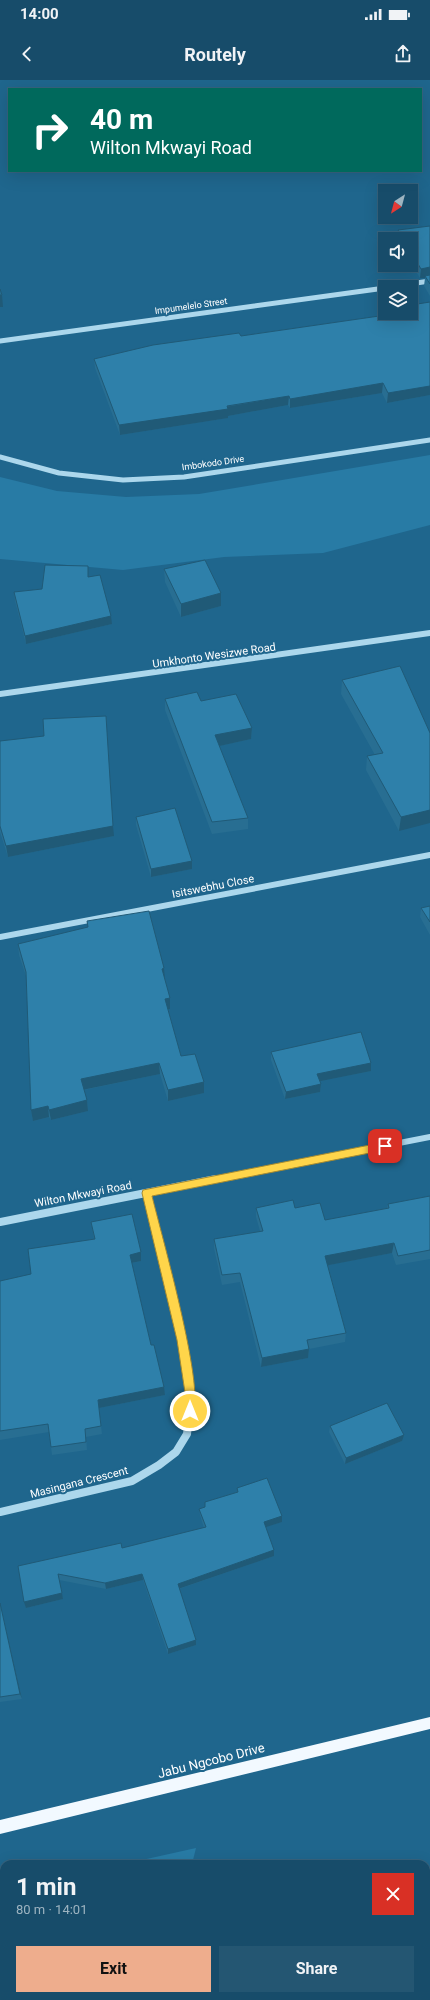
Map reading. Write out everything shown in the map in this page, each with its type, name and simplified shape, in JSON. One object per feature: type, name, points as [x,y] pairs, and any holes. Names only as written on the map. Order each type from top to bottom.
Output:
[{"type":"main road","name":"Jabu Ngcobo Drive","points":[[0,1827],[430,1723]]},
{"type":"street","points":[[418,283],[430,281]]},
{"type":"street","name":"Impumelelo Street","points":[[0,341],[378,289]]},
{"type":"street","name":"Imbokodo Drive","points":[[0,457],[59,473],[123,480],[184,477],[430,440]]},
{"type":"street","name":"Umkhonto Wesizwe Road","points":[[0,694],[430,633]]},
{"type":"street","name":"Isitswebhu Close","points":[[0,937],[430,855]]},
{"type":"street","name":"Wilton Mkwayi Road","points":[[0,1222],[430,1137]]},
{"type":"street","name":"Masingana Crescent","points":[[0,1512],[132,1481],[159,1465],[176,1452],[187,1434],[191,1399],[182,1340],[147,1193]]},
{"type":"shaded area","points":[[430,455],[430,525],[323,553],[224,557],[123,570],[0,559],[0,477],[57,491],[126,497],[199,494]]},
{"type":"shaded area","points":[[196,1848],[193,1860],[142,1860]]},
{"type":"building","points":[[430,226],[430,267],[421,269],[418,264],[418,232],[399,232],[398,230]]},
{"type":"building","points":[[430,275],[430,284],[425,276]]},
{"type":"building","points":[[430,302],[430,386],[388,393],[383,383],[290,399],[289,396],[227,406],[228,409],[119,425],[94,359],[153,345],[239,333],[241,336],[378,316],[378,320],[418,320],[418,304]]},
{"type":"building","points":[[205,560],[221,593],[181,604],[164,569]]},
{"type":"building","points":[[45,565],[88,566],[88,577],[100,575],[111,616],[25,636],[14,592],[42,589]]},
{"type":"building","points":[[400,666],[430,733],[430,810],[401,817],[367,756],[383,753],[342,680]]},
{"type":"building","points":[[197,692],[201,701],[236,694],[252,728],[215,735],[248,818],[212,822],[165,699]]},
{"type":"building","points":[[106,716],[113,826],[6,846],[0,826],[0,741],[44,736],[43,719]]},
{"type":"building","points":[[175,808],[192,861],[151,869],[136,817]]},
{"type":"building","points":[[430,906],[430,922],[421,908]]},
{"type":"building","points":[[149,911],[164,968],[162,969],[170,998],[165,999],[181,1056],[195,1054],[204,1082],[168,1090],[159,1063],[81,1079],[87,1100],[49,1110],[48,1106],[31,1110],[26,972],[18,944],[88,927],[87,921]]},
{"type":"building","points":[[361,1032],[371,1063],[317,1074],[321,1084],[286,1092],[271,1052]]},
{"type":"building","points":[[430,1196],[430,1250],[398,1256],[394,1243],[325,1256],[346,1333],[307,1340],[309,1349],[262,1358],[240,1273],[222,1275],[214,1239],[263,1231],[256,1208],[293,1200],[295,1208],[320,1203],[325,1220],[389,1208],[388,1204]]},
{"type":"building","points":[[132,1214],[141,1252],[130,1255],[151,1345],[154,1345],[164,1387],[98,1400],[101,1426],[85,1429],[86,1442],[51,1447],[48,1424],[0,1431],[0,1281],[31,1274],[28,1249],[95,1239],[91,1222]]},
{"type":"building","points":[[387,1403],[404,1435],[346,1458],[330,1426]]},
{"type":"building","points":[[267,1478],[282,1516],[264,1522],[274,1550],[178,1584],[196,1640],[168,1649],[142,1574],[105,1583],[58,1574],[62,1593],[24,1602],[18,1566],[121,1543],[122,1548],[206,1527],[199,1509],[205,1507],[205,1502],[238,1492],[237,1488]]},
{"type":"building","points":[[0,1603],[20,1694],[0,1697]]},
{"type":"route","points":[[190,1411],[191,1399],[182,1340],[147,1193],[385,1146]]}]
